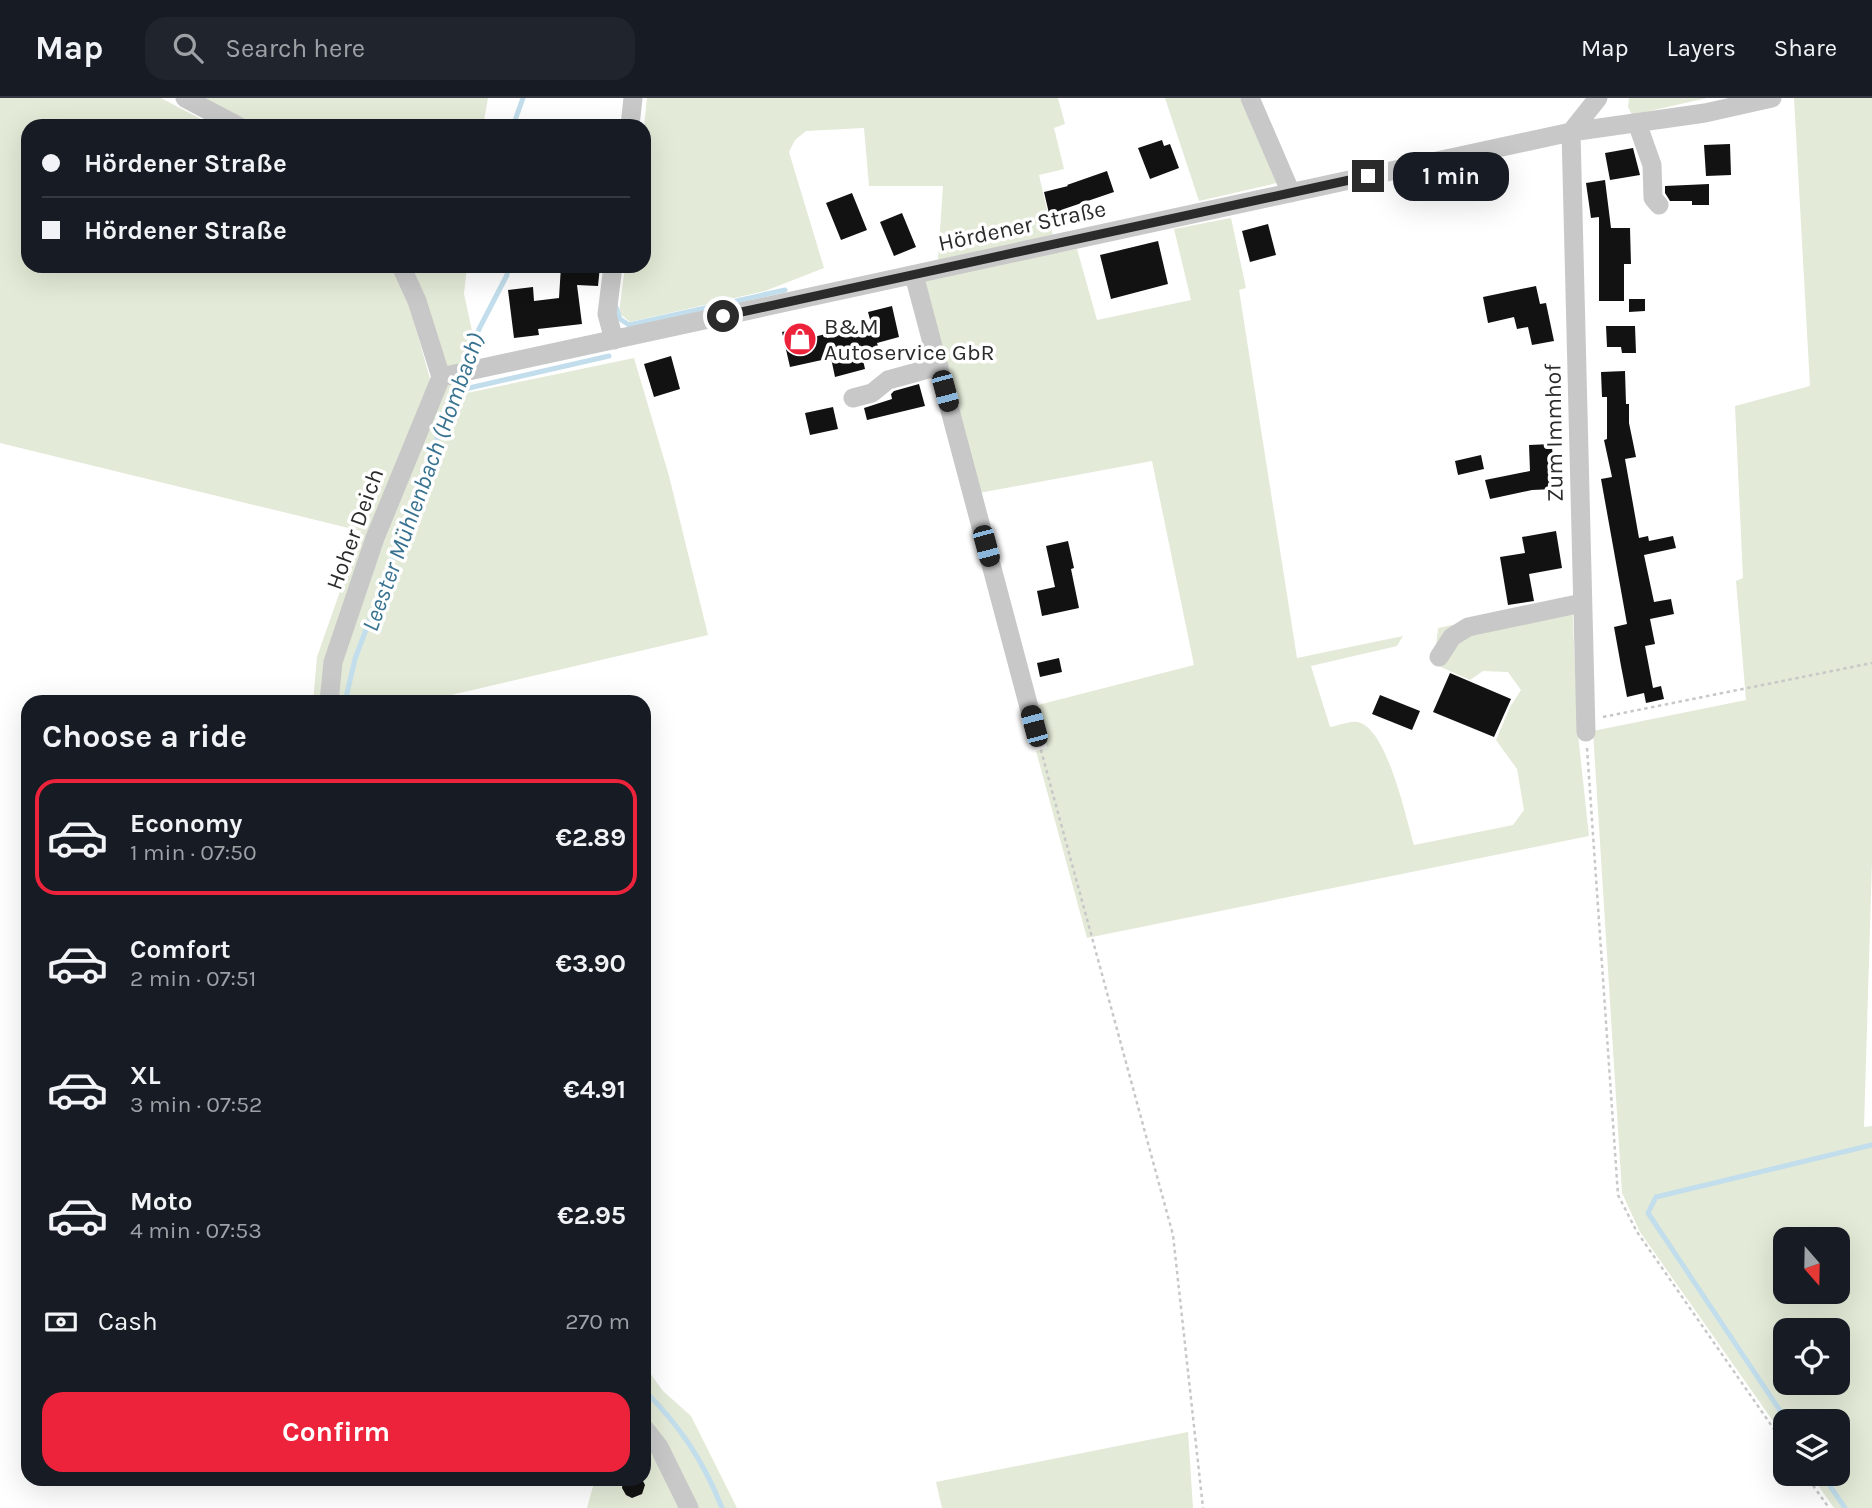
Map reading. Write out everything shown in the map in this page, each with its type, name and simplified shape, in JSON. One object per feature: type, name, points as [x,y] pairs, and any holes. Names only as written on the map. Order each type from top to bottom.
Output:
[{"type":"street","points":[[185,98],[226,119]]},
{"type":"street","points":[[631,119],[633,98]]},
{"type":"street","points":[[1250,98],[1292,193]]},
{"type":"street","points":[[1571,132],[1598,98]]},
{"type":"street","name":"Hördener Straße","points":[[456,374],[1571,132],[1705,113],[1772,98]]},
{"type":"street","points":[[1637,123],[1652,164],[1653,198],[1659,205]]},
{"type":"street","name":"Zum Immhof","points":[[1571,132],[1586,726]]},
{"type":"street","points":[[404,273],[456,374]]},
{"type":"street","points":[[612,273],[607,314],[614,340]]},
{"type":"street","points":[[914,275],[1034,726]]},
{"type":"street","points":[[853,398],[872,393],[888,380],[939,366]]},
{"type":"street","name":"Hoher Deich","points":[[330,695],[333,662],[375,538],[456,374]]},
{"type":"street","points":[[1439,657],[1452,637],[1468,627],[1582,603]]},
{"type":"street","points":[[651,1437],[659,1447],[689,1508]]},
{"type":"path","points":[[1773,1428],[1637,1232],[1618,1195],[1586,726],[1872,663]]},
{"type":"path","points":[[1034,726],[1173,1235],[1203,1508]]},
{"type":"path","points":[[1813,1486],[1829,1508]]},
{"type":"green space","points":[[0,98],[161,98],[201,119],[21,119],[21,273],[396,273],[408,300],[430,379],[467,378],[462,394],[634,358],[669,476],[708,635],[451,695],[314,695],[317,657],[361,531],[0,443]]},
{"type":"green space","points":[[198,98],[488,98],[484,119],[236,119]]},
{"type":"green space","points":[[647,98],[1058,98],[1065,124],[1054,128],[1064,169],[1039,175],[1053,236],[938,260],[943,186],[869,186],[864,128],[806,131],[795,140],[789,152],[824,268],[765,291],[630,322],[619,313],[624,273],[651,273],[651,119],[645,119]]},
{"type":"green space","points":[[1165,98],[1240,98],[1277,183],[1199,201]]},
{"type":"green space","points":[[1629,98],[1707,98],[1632,115],[1628,107]]},
{"type":"green space","points":[[1794,98],[1872,98],[1872,861],[1864,1127],[1872,1126],[1872,1508],[1834,1508],[1818,1486],[1850,1486],[1850,1409],[1773,1409],[1773,1421],[1640,1232],[1622,1193],[1593,731],[1746,700],[1736,581],[1743,578],[1735,406],[1810,386]]},
{"type":"green space","points":[[1231,218],[1246,288],[1239,290],[1297,658],[1403,636],[1397,646],[1311,666],[1330,727],[1357,722],[1368,727],[1377,739],[1394,775],[1414,845],[1513,825],[1524,810],[1517,769],[1496,740],[1510,707],[1521,690],[1508,672],[1483,671],[1470,680],[1434,664],[1438,628],[1572,600],[1578,734],[1589,836],[1087,938],[1036,751],[1047,748],[1038,705],[1194,665],[1152,461],[979,493],[924,279],[1077,249],[1097,320],[1191,300],[1174,229]]},
{"type":"green space","points":[[408,273],[466,273],[464,294],[480,367],[444,373]]},
{"type":"green space","points":[[651,1375],[663,1391],[691,1416],[737,1508],[587,1508],[593,1486],[651,1486]]},
{"type":"green space","points":[[1188,1432],[1193,1508],[942,1508],[936,1482]]},
{"type":"building","points":[[1162,140],[1164,146],[1170,144],[1179,168],[1150,179],[1138,148]]},
{"type":"building","points":[[1730,144],[1731,175],[1706,176],[1704,145]]},
{"type":"building","points":[[1633,148],[1640,175],[1610,180],[1605,153]]},
{"type":"building","points":[[1107,171],[1114,192],[1061,210],[1063,219],[1051,222],[1044,192]]},
{"type":"building","points":[[1605,180],[1611,228],[1630,228],[1631,264],[1624,264],[1624,301],[1599,301],[1599,217],[1591,218],[1586,183]]},
{"type":"building","points":[[1709,184],[1709,205],[1692,205],[1692,201],[1670,201],[1665,193],[1665,186]]},
{"type":"building","points":[[852,193],[867,230],[841,240],[826,203]]},
{"type":"building","points":[[902,213],[916,247],[894,256],[880,222]]},
{"type":"building","points":[[1268,224],[1276,255],[1250,262],[1242,231]]},
{"type":"building","points":[[1158,241],[1168,284],[1111,299],[1100,255]]},
{"type":"building","points":[[561,273],[599,273],[598,286],[577,285],[582,324],[538,329],[539,335],[514,338],[508,290],[533,287],[534,301],[559,298]]},
{"type":"building","points":[[1536,286],[1540,304],[1546,303],[1554,341],[1532,345],[1528,327],[1517,329],[1514,317],[1488,323],[1483,297]]},
{"type":"building","points":[[1629,299],[1645,299],[1645,311],[1629,312]]},
{"type":"building","points":[[892,306],[899,337],[861,351],[865,369],[835,377],[831,358],[790,367],[782,332],[806,326],[809,338],[826,334],[827,338],[872,327],[868,312]]},
{"type":"building","points":[[1606,326],[1635,326],[1636,353],[1622,353],[1621,347],[1607,347]]},
{"type":"building","points":[[671,356],[680,389],[654,397],[644,364]]},
{"type":"building","points":[[1625,371],[1626,404],[1629,404],[1629,423],[1636,457],[1625,459],[1639,538],[1648,536],[1649,541],[1673,536],[1676,548],[1644,555],[1654,602],[1671,599],[1674,614],[1650,619],[1655,644],[1645,646],[1653,688],[1661,686],[1664,699],[1646,703],[1644,693],[1627,697],[1614,627],[1627,624],[1601,479],[1612,477],[1604,440],[1607,439],[1607,397],[1602,397],[1601,372]]},
{"type":"building","points":[[919,384],[925,406],[867,420],[864,408],[892,399],[891,394],[894,391]]},
{"type":"building","points":[[833,407],[838,429],[810,435],[805,413]]},
{"type":"building","points":[[1552,444],[1554,489],[1532,490],[1490,499],[1485,480],[1530,471],[1529,445]]},
{"type":"building","points":[[1481,455],[1484,469],[1458,475],[1455,461]]},
{"type":"building","points":[[1556,531],[1562,568],[1529,574],[1534,601],[1508,605],[1500,557],[1525,553],[1522,537]]},
{"type":"building","points":[[1068,541],[1079,608],[1042,616],[1037,591],[1055,587],[1046,546]]},
{"type":"building","points":[[1059,658],[1062,672],[1040,677],[1037,663]]},
{"type":"building","points":[[1450,673],[1511,699],[1494,737],[1433,712]]},
{"type":"building","points":[[1380,695],[1420,711],[1412,730],[1372,714]]},
{"type":"building","points":[[645,1486],[642,1494],[632,1498],[626,1495],[622,1488]]},
{"type":"waterway","name":"Leester Mühlenbach (Hombach)","points":[[516,119],[523,98]]},
{"type":"waterway","name":"Leester Mühlenbach (Hombach)","points":[[465,366],[479,329],[507,273]]},
{"type":"waterway","points":[[616,307],[620,319],[629,325],[785,290]]},
{"type":"waterway","points":[[456,391],[609,356]]},
{"type":"waterway","name":"Leester Mühlenbach (Hombach)","points":[[347,695],[355,659],[460,378]]},
{"type":"waterway","points":[[1779,1409],[1648,1213],[1656,1197],[1872,1145]]},
{"type":"waterway","name":"Leester Mühlenbach (Hombach)","points":[[651,1398],[689,1444],[707,1474],[722,1508]]},
{"type":"waterway","points":[[1830,1486],[1845,1508]]},
{"type":"place","name":"B&M Autoservice GbR","points":[[800,339]]},
{"type":"route","points":[[723,316],[1368,176]]}]
